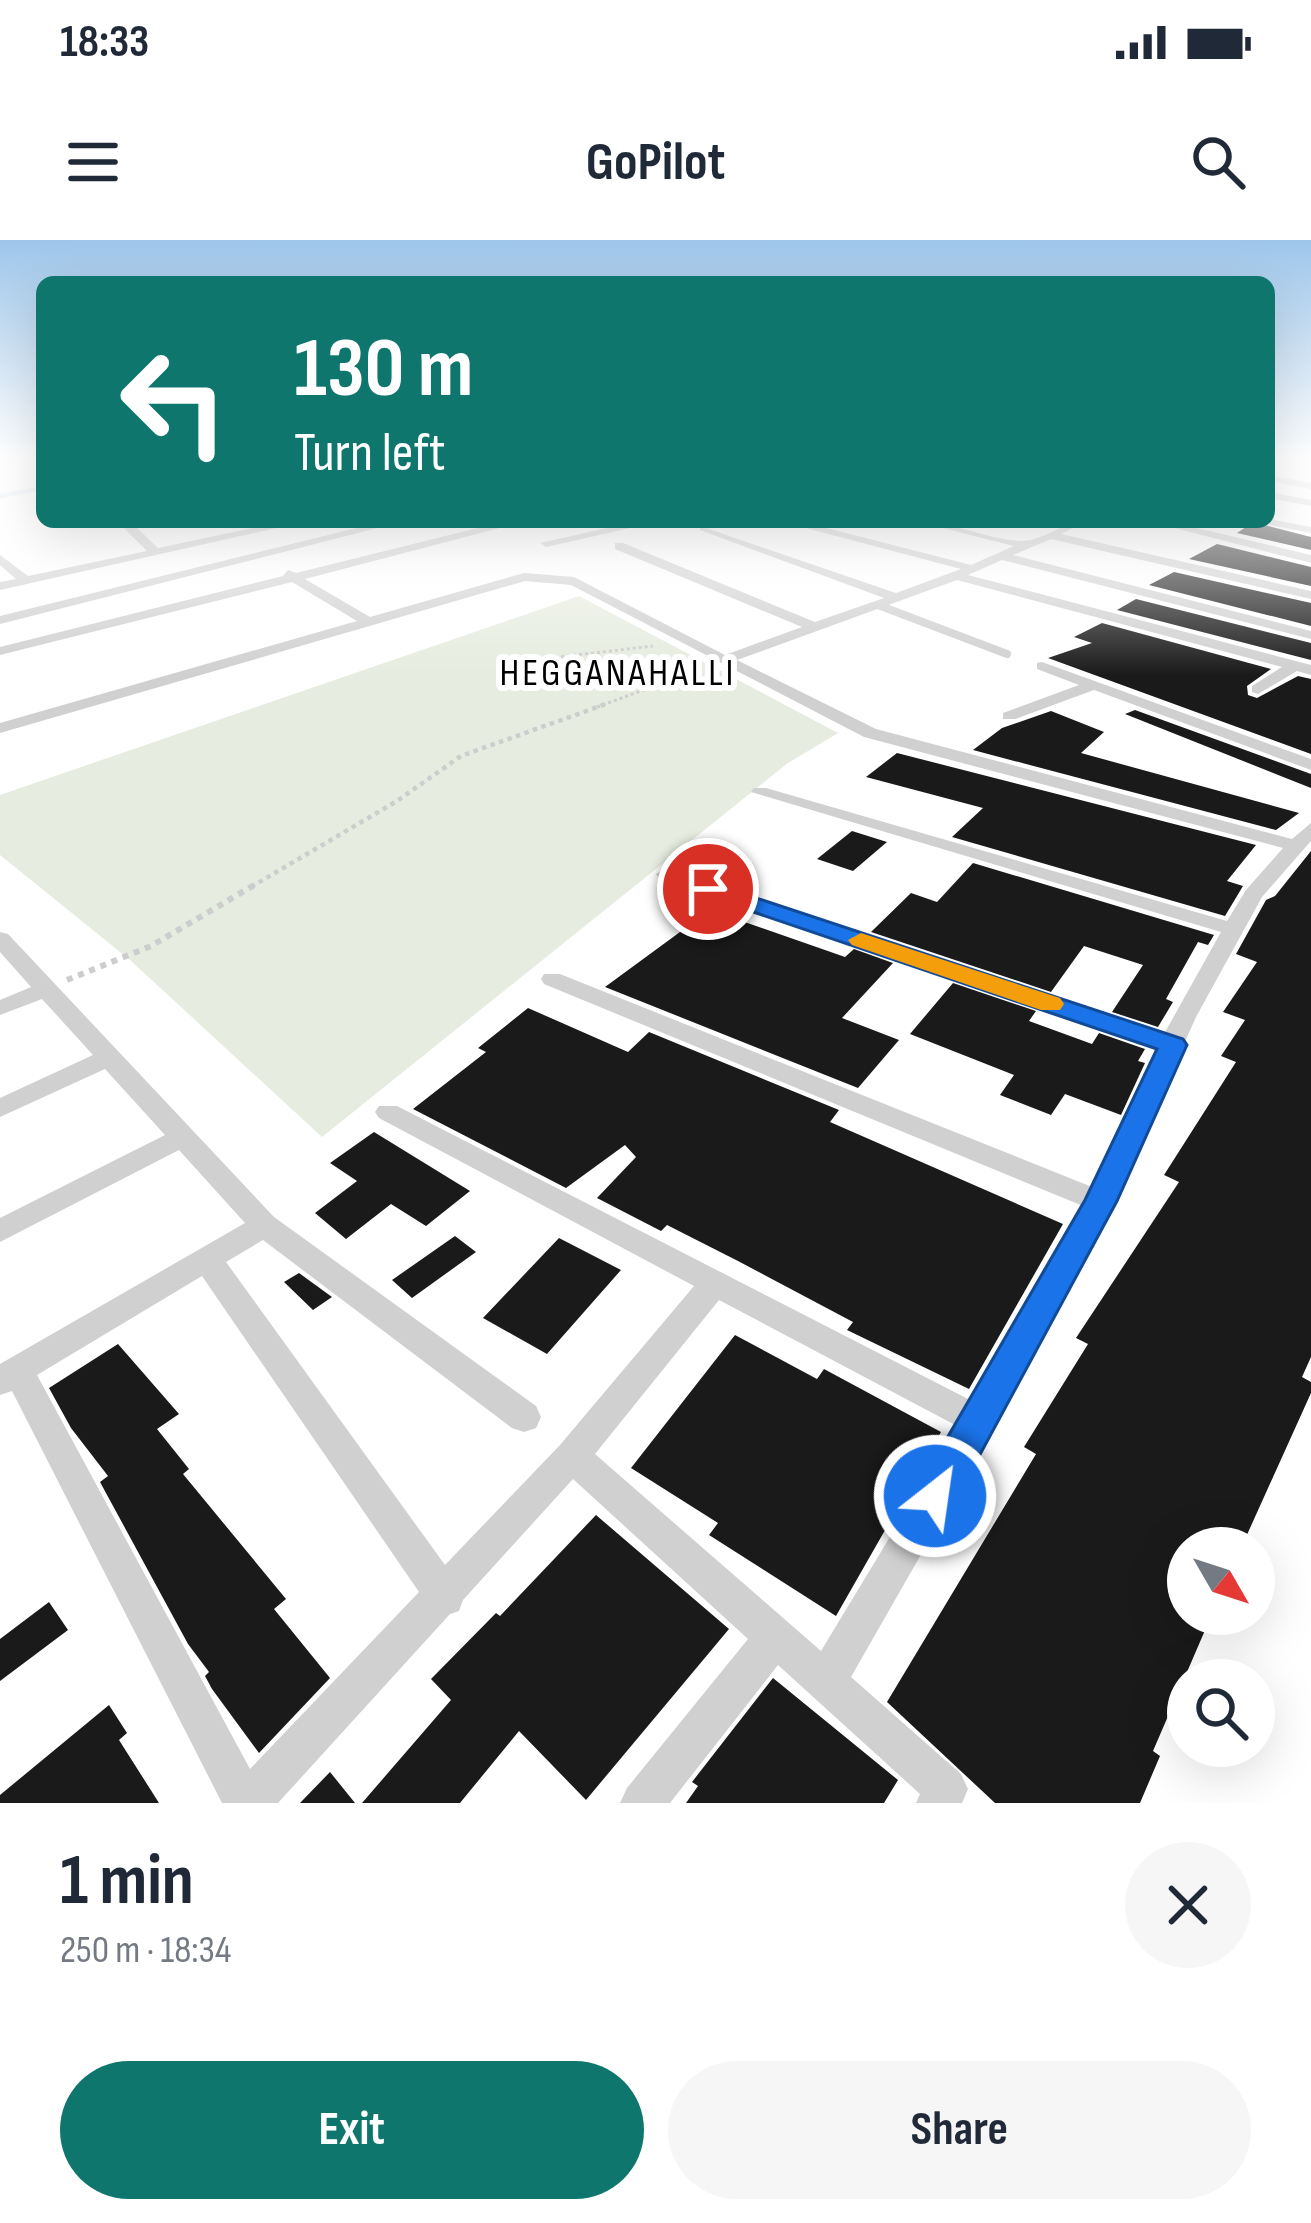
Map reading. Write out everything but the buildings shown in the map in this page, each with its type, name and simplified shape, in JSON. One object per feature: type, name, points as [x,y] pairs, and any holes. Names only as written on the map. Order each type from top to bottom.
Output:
[{"type":"street","points":[[131,529],[156,553]]},
{"type":"street","points":[[220,529],[369,622]]},
{"type":"street","points":[[0,586],[268,529]]},
{"type":"street","points":[[0,620],[368,529]]},
{"type":"street","points":[[0,651],[474,529]]},
{"type":"street","points":[[546,543],[616,529]]},
{"type":"street","points":[[707,529],[897,598]]},
{"type":"street","points":[[813,529],[1302,668]]},
{"type":"street","points":[[955,529],[1026,545]]},
{"type":"street","points":[[724,661],[897,598],[1064,529],[1311,595]]},
{"type":"street","points":[[1186,529],[1311,559]]},
{"type":"street","points":[[620,546],[817,628]]},
{"type":"street","points":[[1001,556],[1311,634]]},
{"type":"street","points":[[0,559],[25,580]]},
{"type":"street","points":[[0,728],[524,577],[553,576],[574,580],[686,644],[870,733],[1304,838],[1253,894],[1233,929],[1184,1017],[1100,1201],[979,1421],[825,1683]]},
{"type":"street","points":[[1042,666],[1311,765]]},
{"type":"street","points":[[1258,689],[1302,668]]},
{"type":"street","points":[[1009,716],[1094,685]]},
{"type":"street","points":[[760,792],[1233,929]]},
{"type":"street","points":[[666,874],[1173,1045]]},
{"type":"street","points":[[0,939],[264,1225],[524,1417]]},
{"type":"street","points":[[552,979],[1100,1201]]},
{"type":"street","points":[[0,1008],[46,989]]},
{"type":"street","points":[[0,1108],[109,1057]]},
{"type":"street","points":[[388,1112],[979,1421]]},
{"type":"street","points":[[0,1231],[183,1137]]},
{"type":"street","points":[[264,1225],[9,1376],[246,1803],[445,1598],[572,1456],[715,1282]]},
{"type":"street","points":[[207,1259],[445,1598]]},
{"type":"street","points":[[572,1456],[946,1789],[938,1803]]},
{"type":"street","points":[[642,1803],[776,1636]]},
{"type":"lane","points":[[878,605],[1007,654]]},
{"type":"path","points":[[499,675],[525,661],[686,644]]},
{"type":"path","points":[[46,989],[152,946],[397,801],[461,756],[724,661]]},
{"type":"shaded area","points":[[579,596],[838,733],[788,763],[322,1137],[130,960],[0,855],[0,795]]},
{"type":"slow traffic","points":[[861,940],[1051,1004]]},
{"type":"district","name":"HEGGANAHALLI","points":[[618,671]]},
{"type":"route","points":[[708,889],[1173,1045],[1100,1201],[935,1496]]}]
